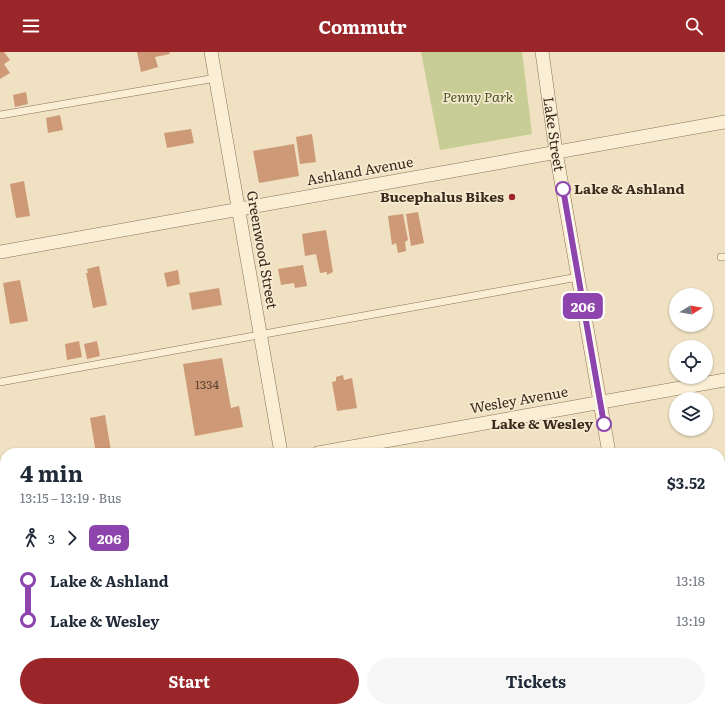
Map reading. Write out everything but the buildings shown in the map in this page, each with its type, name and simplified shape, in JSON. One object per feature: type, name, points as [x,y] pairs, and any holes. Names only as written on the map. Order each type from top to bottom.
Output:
[{"type":"street","name":"Greenwood Street","points":[[210,52],[216,78],[280,448]]},
{"type":"street","name":"Lake Street","points":[[542,52],[556,152],[608,448]]},
{"type":"street","name":"Ashland Avenue","points":[[0,252],[725,122]]},
{"type":"street","name":"Wesley Avenue","points":[[346,448],[725,380]]},
{"type":"lane","points":[[0,115],[216,78]]},
{"type":"lane","points":[[0,382],[260,336],[578,277]]},
{"type":"green space","name":"Penny Park","points":[[421,52],[522,52],[532,134],[440,150]]},
{"type":"bus line","name":"206","points":[[563,189],[604,424]]},
{"type":"place","name":"Lake & Ashland","points":[[563,189]]},
{"type":"place","name":"Bucephalus Bikes","points":[[512,197]]},
{"type":"place","name":"Lake & Wesley","points":[[604,424]]}]
